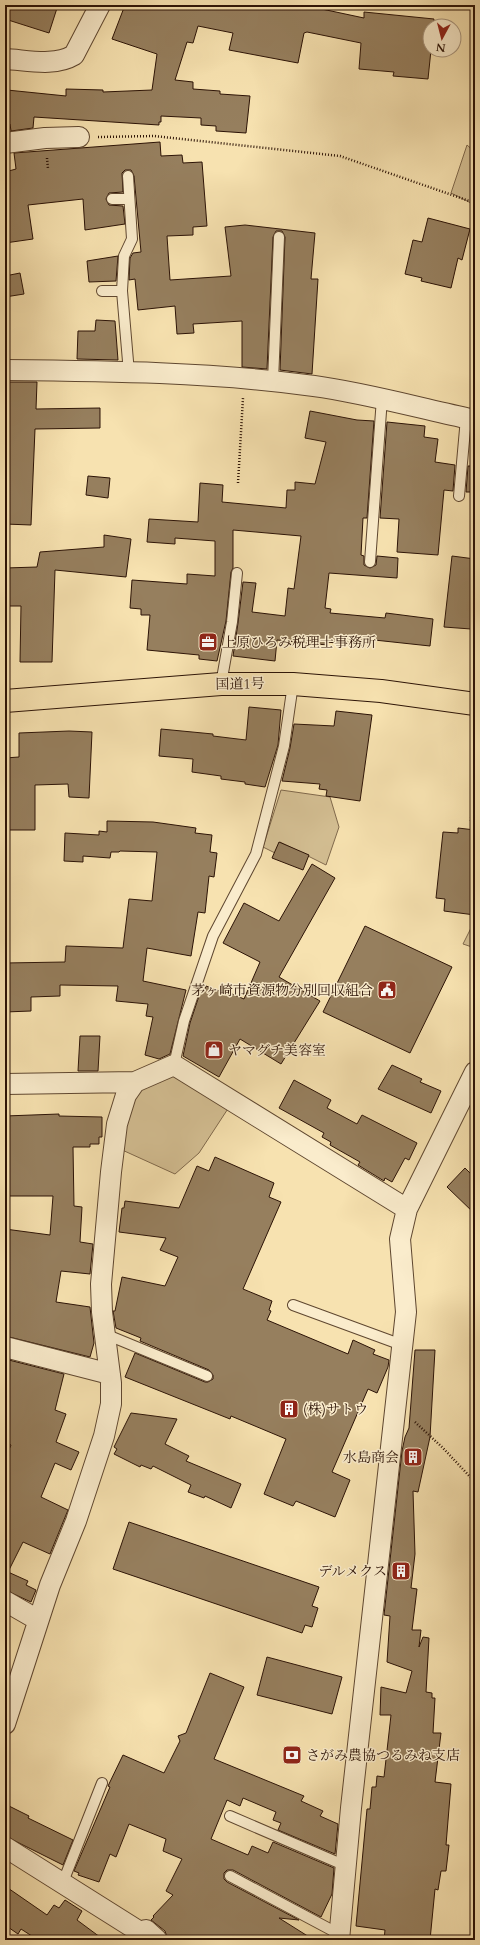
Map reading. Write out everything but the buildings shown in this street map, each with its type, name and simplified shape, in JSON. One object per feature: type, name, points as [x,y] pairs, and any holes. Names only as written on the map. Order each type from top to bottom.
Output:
[{"type":"highway","name":"国道1号","points":[[5,701],[221,684],[293,684],[381,691],[475,704]]},
{"type":"street","points":[[5,59],[54,62],[67,60],[74,55],[100,5]]},
{"type":"street","points":[[5,143],[45,138],[79,137]]},
{"type":"street","points":[[5,370],[129,372],[273,381],[315,386],[382,398],[470,419]]},
{"type":"street","points":[[5,1084],[135,1082],[174,1065],[407,1209]]},
{"type":"street","points":[[339,1937],[406,1312],[400,1240],[407,1209],[475,1072]]},
{"type":"street","points":[[5,1724],[50,1585],[76,1520],[104,1436],[111,1404],[110,1374],[102,1312],[101,1284],[117,1124],[126,1095],[135,1082]]},
{"type":"street","points":[[5,1346],[110,1374]]},
{"type":"street","points":[[5,1601],[38,1620]]},
{"type":"street","points":[[5,1847],[63,1882],[140,1932],[146,1930],[157,1940]]},
{"type":"lane","points":[[128,176],[132,239],[124,256],[122,290],[129,372]]},
{"type":"lane","points":[[112,199],[129,199]]},
{"type":"lane","points":[[273,381],[279,237]]},
{"type":"lane","points":[[102,291],[122,290]]},
{"type":"lane","points":[[370,562],[382,398]]},
{"type":"lane","points":[[459,496],[470,419]]},
{"type":"lane","points":[[221,684],[232,622],[237,573]]},
{"type":"lane","points":[[174,1065],[184,1022],[213,936],[256,854],[284,746],[293,684]]},
{"type":"lane","points":[[293,1305],[402,1345]]},
{"type":"lane","points":[[105,1334],[206,1376]]},
{"type":"lane","points":[[63,1882],[102,1783]]},
{"type":"lane","points":[[230,1816],[346,1866]]},
{"type":"lane","points":[[230,1876],[339,1937]]},
{"type":"path","points":[[79,137],[154,136],[340,156],[475,203]]},
{"type":"path","points":[[238,483],[243,405],[242,378]]},
{"type":"path","points":[[471,821],[475,748]]},
{"type":"path","points":[[396,1406],[444,1448],[475,1482]]},
{"type":"shaded area","points":[[467,145],[475,152],[475,205],[451,193]]},
{"type":"shaded area","points":[[281,790],[330,797],[339,827],[326,865],[280,842],[275,853],[263,847]]},
{"type":"shaded area","points":[[473,924],[475,925],[475,948],[463,944]]},
{"type":"shaded area","points":[[174,1065],[233,1101],[199,1153],[175,1174],[120,1149],[135,1082]]},
{"type":"place","name":"上原ひろみ税理士事務所","points":[[208,642]]},
{"type":"place","name":"茅ヶ崎市資源物分別回収組合","points":[[387,990]]},
{"type":"place","name":"ヤマグチ美容室","points":[[214,1050]]},
{"type":"place","name":"(株)サトウ","points":[[289,1409]]},
{"type":"place","name":"水島商会","points":[[413,1457]]},
{"type":"place","name":"デルメクス","points":[[401,1571]]},
{"type":"place","name":"さがみ農協つるみね支店","points":[[292,1755]]}]
